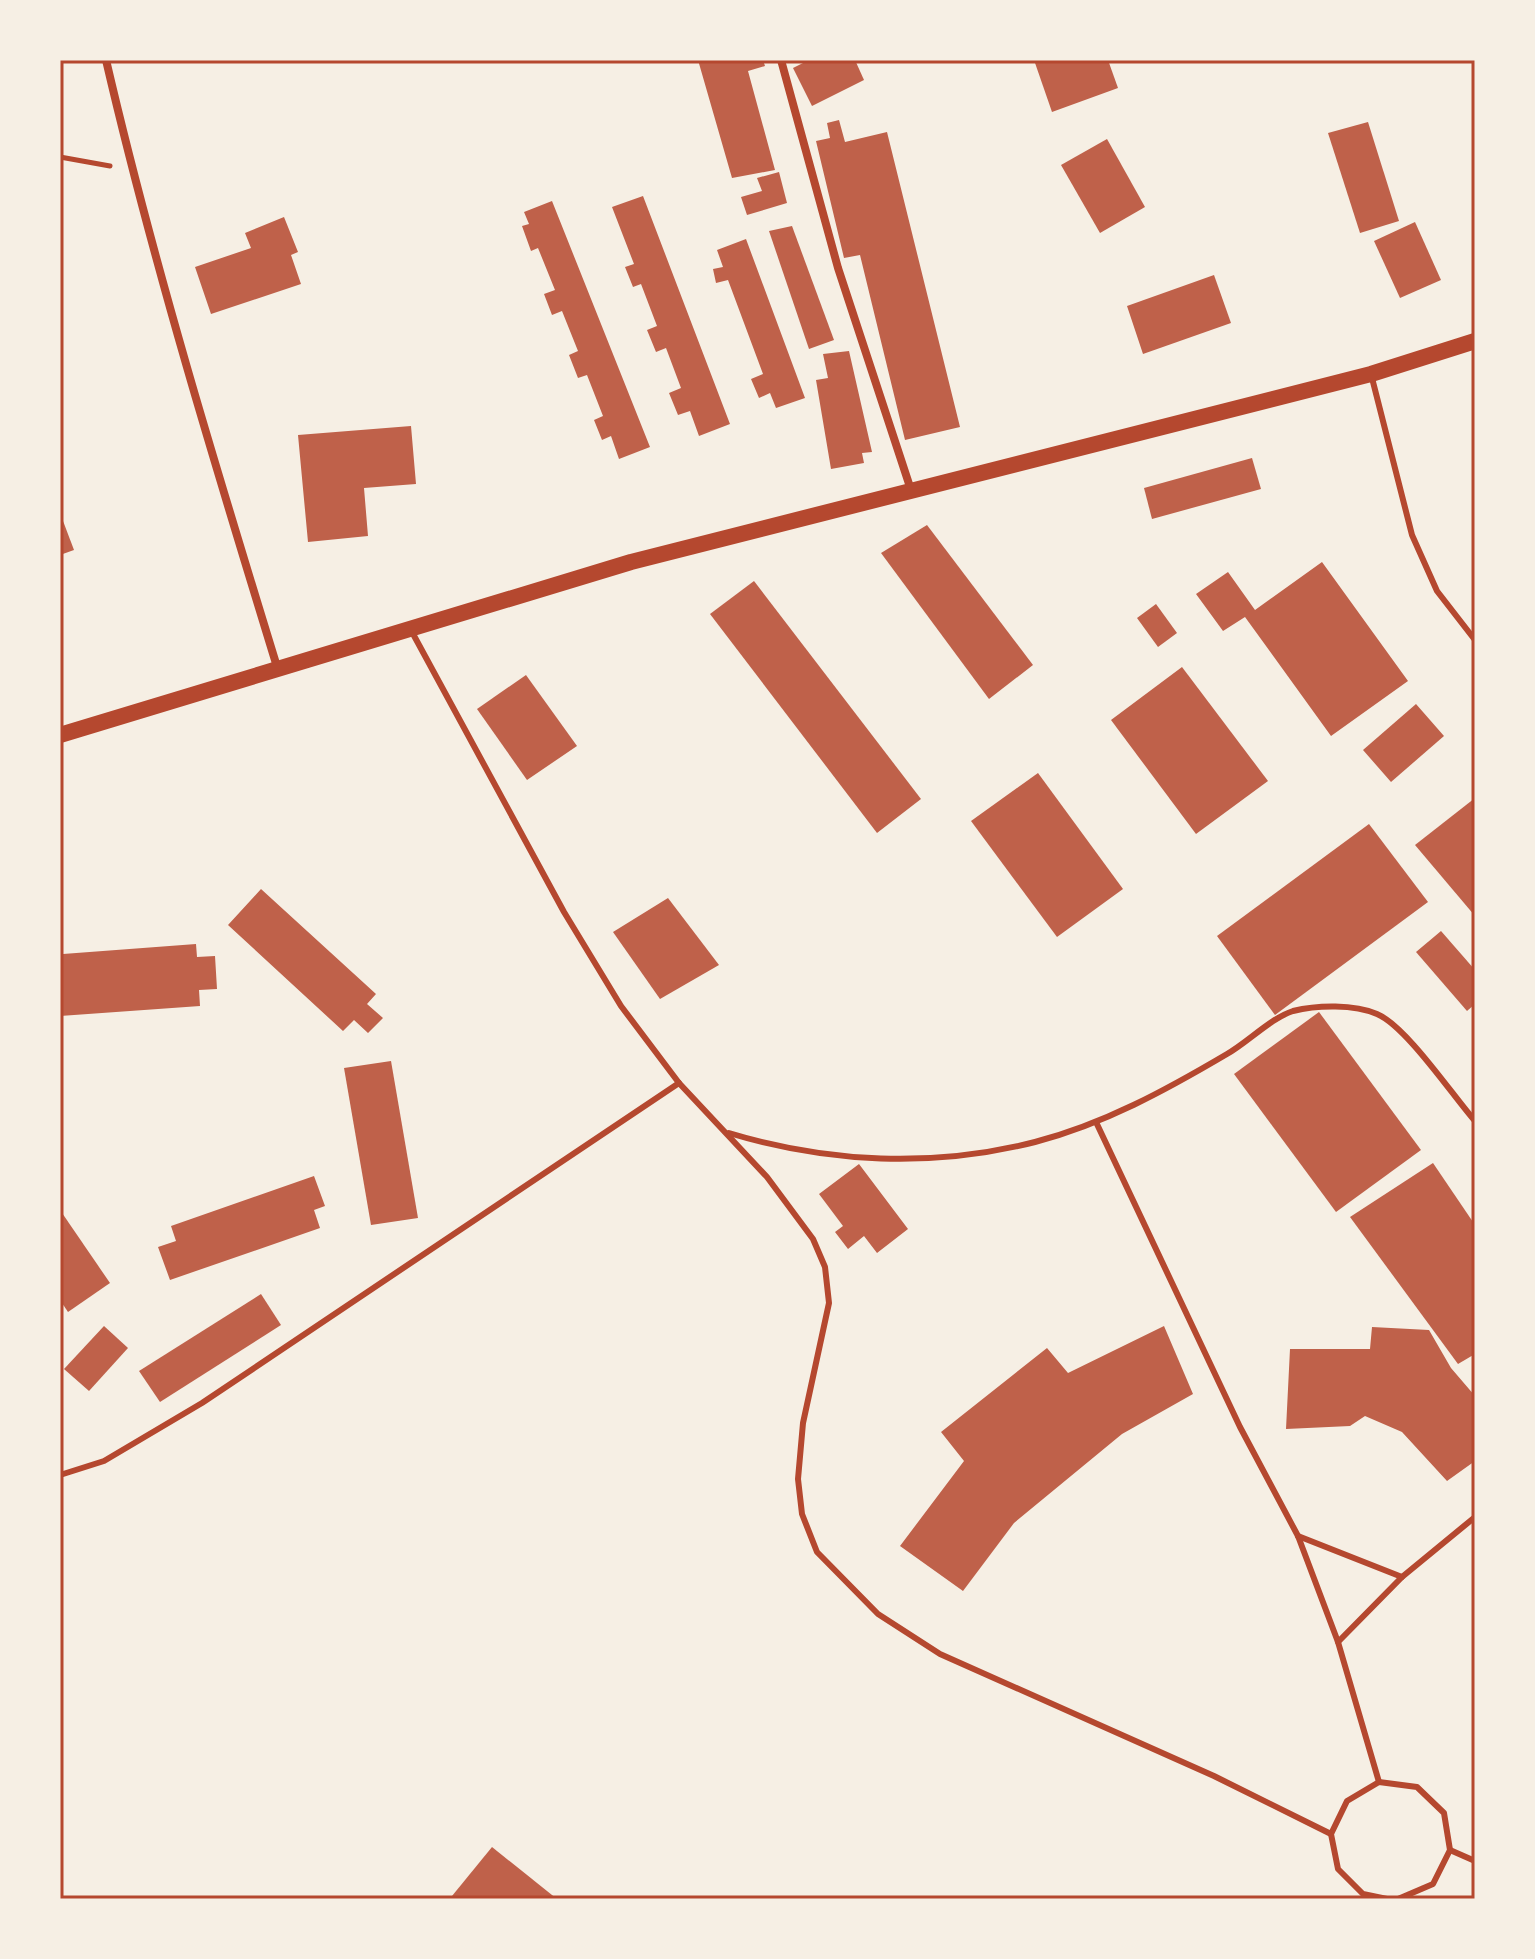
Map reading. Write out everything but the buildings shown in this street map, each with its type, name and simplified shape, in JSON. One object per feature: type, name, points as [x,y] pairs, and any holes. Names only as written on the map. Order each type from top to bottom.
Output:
[{"type":"main road","points":[[60,735],[631,562],[1371,374],[1475,341]]},
{"type":"street","points":[[106,60],[132,170],[197,406],[279,670]]},
{"type":"street","points":[[781,60],[838,268],[911,490]]},
{"type":"lane","points":[[1371,374],[1412,535],[1437,591],[1475,640]]},
{"type":"lane","points":[[410,629],[564,912],[621,1006],[679,1083],[767,1177],[813,1239],[825,1267],[829,1303],[803,1423],[798,1479],[802,1514],[817,1552],[878,1614],[940,1654],[1214,1776],[1331,1834]]},
{"type":"lane","points":[[726,1132],[786,1150],[855,1159],[933,1158],[1033,1142],[1096,1122],[1169,1089],[1291,1012],[1335,1006],[1378,1014],[1424,1056],[1475,1121]]},
{"type":"lane","points":[[60,1475],[104,1461],[202,1403],[679,1083]]},
{"type":"lane","points":[[1096,1122],[1240,1427],[1298,1536],[1338,1642],[1379,1782]]},
{"type":"lane","points":[[1338,1642],[1402,1577],[1475,1517]]},
{"type":"lane","points":[[1298,1536],[1402,1577]]},
{"type":"lane","points":[[1387,1899],[1363,1894],[1338,1869],[1331,1834],[1347,1801],[1379,1782],[1417,1787],[1444,1813],[1450,1850],[1433,1884],[1398,1899]]},
{"type":"lane","points":[[1450,1850],[1475,1861]]},
{"type":"path","points":[[60,157],[132,170]]}]
